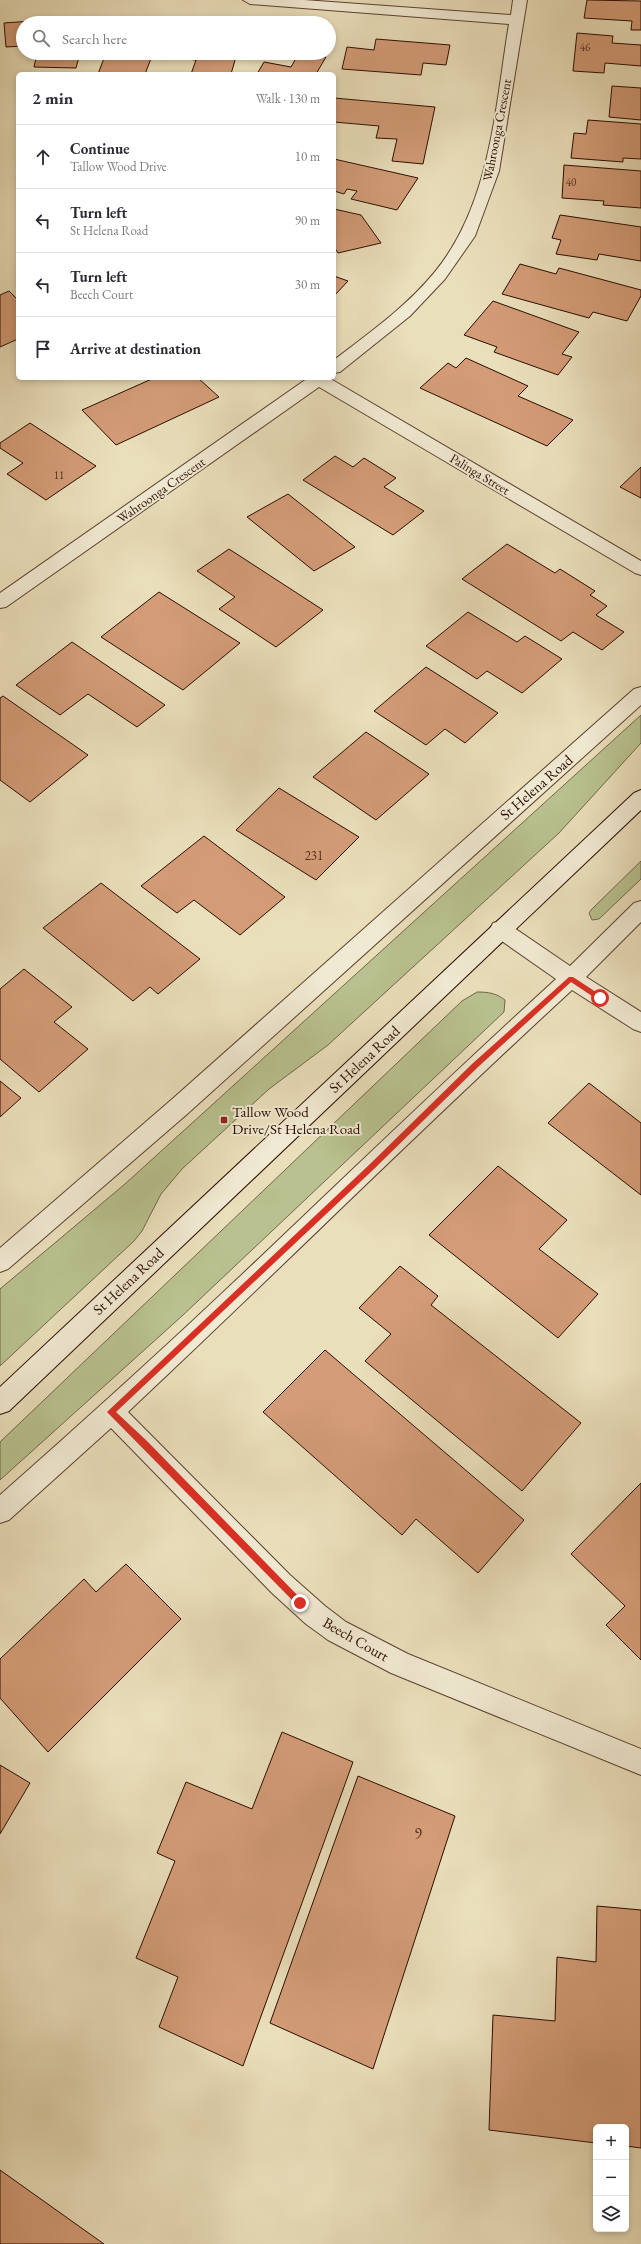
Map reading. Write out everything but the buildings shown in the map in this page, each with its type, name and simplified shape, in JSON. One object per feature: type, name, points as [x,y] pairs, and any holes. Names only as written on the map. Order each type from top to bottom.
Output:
[{"type":"street","points":[[250,0],[517,20]]},
{"type":"street","name":"Wahroonga Crescent","points":[[336,366],[404,313],[440,276],[467,236],[492,171],[520,0]]},
{"type":"street","name":"Wahroonga Crescent","points":[[0,602],[318,380]]},
{"type":"street","name":"Palinga Street","points":[[321,380],[641,569]]},
{"type":"street","name":"St Helena Road","points":[[0,1262],[178,1108],[641,694]]},
{"type":"street","name":"St Helena Road","points":[[0,1403],[500,929],[641,798]]},
{"type":"street","points":[[0,1511],[110,1412],[367,1172],[474,1066],[571,978],[641,909]]},
{"type":"street","points":[[500,929],[571,978],[641,1023]]},
{"type":"street","name":"Beech Court","points":[[110,1412],[145,1444],[300,1603],[329,1625],[363,1646],[400,1664],[641,1762]]},
{"type":"green space","points":[[641,715],[641,743],[559,833],[328,1045],[269,1089],[182,1169],[161,1194],[142,1231],[134,1241],[0,1366],[0,1289],[125,1184]]},
{"type":"green space","points":[[641,861],[641,879],[599,919],[592,920],[589,913],[591,910]]},
{"type":"green space","points":[[477,992],[492,993],[505,1000],[504,1012],[182,1316],[0,1480],[0,1442],[462,1001]]},
{"type":"place","name":"Tallow Wood Drive/St Helena Road","points":[[224,1120]]},
{"type":"route","points":[[300,1603],[145,1444],[110,1412],[258,1275],[474,1066],[571,978],[600,998]]}]
